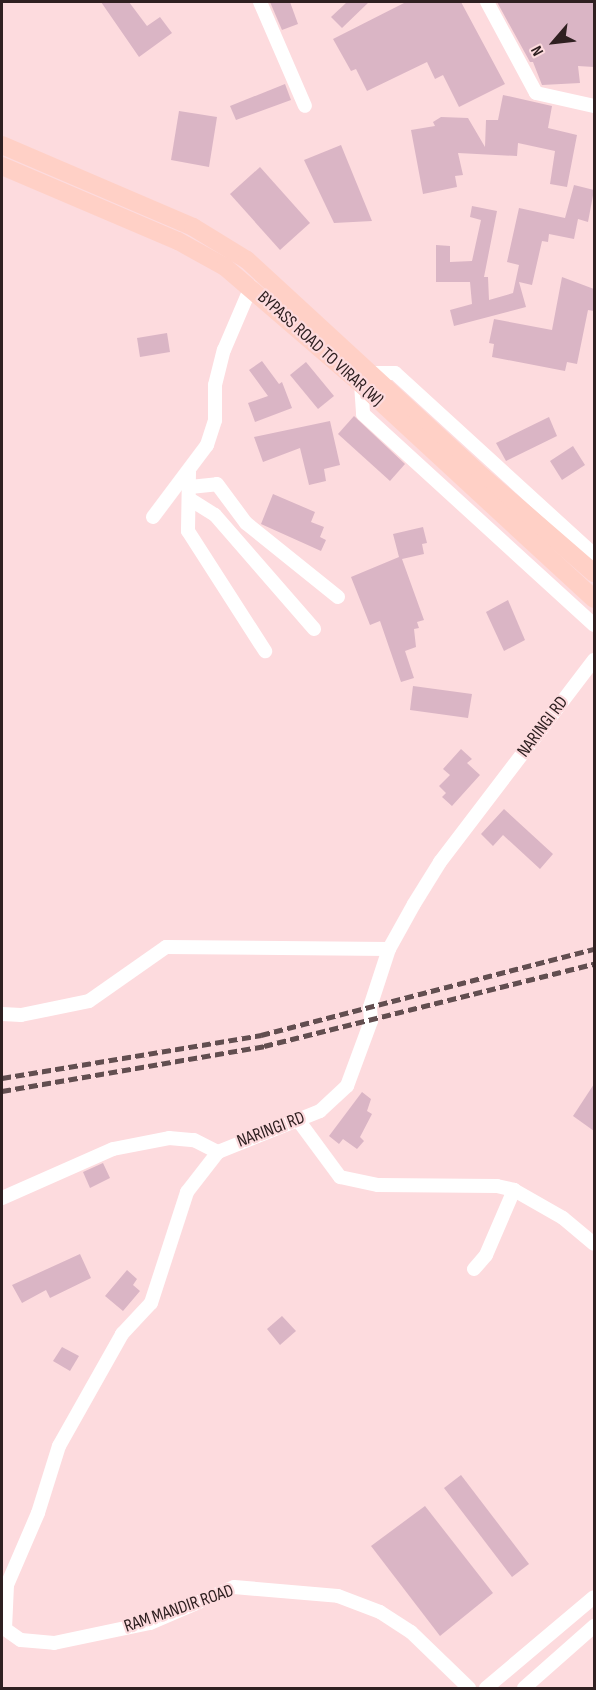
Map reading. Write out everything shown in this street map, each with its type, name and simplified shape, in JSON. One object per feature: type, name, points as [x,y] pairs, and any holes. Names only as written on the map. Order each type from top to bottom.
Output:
[{"type":"main road","points":[[2,145],[116,192],[222,243],[247,260],[401,411],[594,573]]},
{"type":"main road","name":"BYPASS ROAD TO VIRAR (W)","points":[[2,166],[178,241],[225,267],[366,379]]},
{"type":"main road","name":"BYPASS ROAD TO VIRAR (W)","points":[[401,411],[594,599]]},
{"type":"street","points":[[260,2],[305,106]]},
{"type":"street","points":[[487,2],[536,93],[594,106]]},
{"type":"street","points":[[153,517],[189,472],[207,445],[215,420],[215,385],[224,350],[251,287]]},
{"type":"street","points":[[594,555],[395,373],[366,379],[363,414],[594,625]]},
{"type":"street","points":[[189,472],[188,531],[265,651]]},
{"type":"street","points":[[190,493],[217,484],[246,523],[338,597]]},
{"type":"street","points":[[190,493],[215,515],[314,629]]},
{"type":"street","name":"NARINGI RD","points":[[3,1630],[7,1585],[38,1513],[59,1446],[122,1334],[151,1303],[187,1192],[218,1152],[320,1111],[347,1086],[371,1021],[370,1007],[389,949],[440,862],[594,660]]},
{"type":"street","points":[[2,1014],[21,1015],[89,1001],[166,946],[389,949]]},
{"type":"street","points":[[298,1120],[329,1167],[354,1182],[478,1184],[514,1190],[563,1218],[594,1244]]},
{"type":"street","points":[[2,1198],[113,1149],[169,1138],[194,1140],[218,1152]]},
{"type":"street","points":[[474,1269],[486,1255],[514,1190]]},
{"type":"street","name":"RAM MANDIR ROAD","points":[[3,1630],[21,1640],[54,1643],[150,1623],[234,1587],[338,1596],[380,1612],[411,1632],[469,1689]]},
{"type":"street","points":[[486,1689],[594,1598]]},
{"type":"street","points":[[524,1689],[594,1626]]},
{"type":"building","points":[[101,2],[129,2],[147,26],[160,17],[172,33],[139,57]]},
{"type":"building","points":[[270,2],[290,2],[298,24],[282,30]]},
{"type":"building","points":[[347,2],[369,2],[342,28],[331,17]]},
{"type":"building","points":[[406,2],[461,2],[505,84],[459,107],[443,75],[435,79],[427,62],[367,91],[356,69],[351,71],[333,39]]},
{"type":"building","points":[[497,2],[594,2],[594,67],[578,66],[580,83],[542,85],[533,62],[530,62]]},
{"type":"building","points":[[285,84],[291,100],[236,120],[230,106]]},
{"type":"building","points":[[503,95],[552,106],[548,128],[577,135],[567,187],[550,184],[555,151],[518,143],[517,156],[458,153],[463,175],[455,176],[457,187],[423,194],[411,130],[435,126],[433,122],[441,117],[468,118],[485,147],[486,120],[498,120]]},
{"type":"building","points":[[179,111],[217,117],[209,167],[171,160]]},
{"type":"building","points":[[341,145],[372,221],[334,223],[304,160]]},
{"type":"building","points":[[260,167],[310,223],[280,250],[230,194]]},
{"type":"building","points":[[574,185],[594,190],[588,222],[578,219],[574,239],[549,234],[548,242],[542,241],[532,285],[519,282],[526,307],[454,326],[450,310],[472,304],[470,282],[436,282],[436,245],[450,246],[450,262],[472,261],[481,220],[470,217],[472,206],[497,211],[484,277],[488,277],[489,300],[513,293],[519,265],[507,262],[519,208],[565,218]]},
{"type":"building","points":[[562,277],[594,289],[594,311],[588,310],[577,364],[567,362],[565,371],[492,357],[494,344],[489,343],[494,319],[552,330]]},
{"type":"building","points":[[167,333],[170,352],[140,357],[137,338]]},
{"type":"building","points":[[262,361],[279,384],[282,382],[292,408],[255,422],[248,403],[268,396],[249,370]]},
{"type":"building","points":[[306,362],[334,396],[318,409],[290,375]]},
{"type":"building","points":[[354,416],[405,464],[390,481],[338,434]]},
{"type":"building","points":[[549,417],[557,436],[506,461],[496,443]]},
{"type":"building","points":[[330,421],[340,465],[324,469],[326,481],[309,485],[300,448],[263,462],[254,437]]},
{"type":"building","points":[[573,446],[585,465],[562,480],[550,461]]},
{"type":"building","points":[[273,494],[315,512],[311,522],[324,527],[320,537],[326,540],[321,551],[261,524]]},
{"type":"building","points":[[423,527],[427,543],[422,544],[424,554],[402,559],[424,620],[417,622],[419,628],[414,629],[416,647],[405,651],[414,678],[401,682],[380,621],[370,625],[351,577],[399,557],[393,534]]},
{"type":"building","points":[[508,600],[525,640],[504,651],[486,612]]},
{"type":"building","points":[[413,686],[472,694],[468,718],[410,710]]},
{"type":"building","points":[[461,749],[472,759],[467,763],[480,775],[452,806],[442,797],[446,793],[439,786],[450,775],[443,769]]},
{"type":"building","points":[[504,809],[553,854],[540,869],[503,835],[493,846],[481,834]]},
{"type":"building","points":[[594,1084],[594,1131],[573,1116]]},
{"type":"building","points":[[362,1092],[371,1099],[367,1111],[372,1114],[360,1137],[364,1141],[357,1149],[343,1139],[339,1144],[329,1136]]},
{"type":"building","points":[[103,1163],[110,1178],[90,1188],[83,1172]]},
{"type":"building","points":[[80,1254],[91,1278],[50,1298],[46,1290],[22,1303],[12,1285]]},
{"type":"building","points":[[127,1270],[137,1279],[133,1285],[140,1291],[123,1311],[105,1296]]},
{"type":"building","points":[[282,1316],[296,1331],[280,1345],[267,1329]]},
{"type":"building","points":[[62,1347],[79,1356],[70,1371],[53,1361]]},
{"type":"building","points":[[461,1475],[529,1564],[512,1577],[444,1488]]},
{"type":"building","points":[[425,1506],[493,1593],[440,1636],[371,1546]]},
{"type":"railway","points":[[2,1078],[261,1035],[594,949]]},
{"type":"railway","points":[[2,1091],[264,1046],[594,964]]}]
